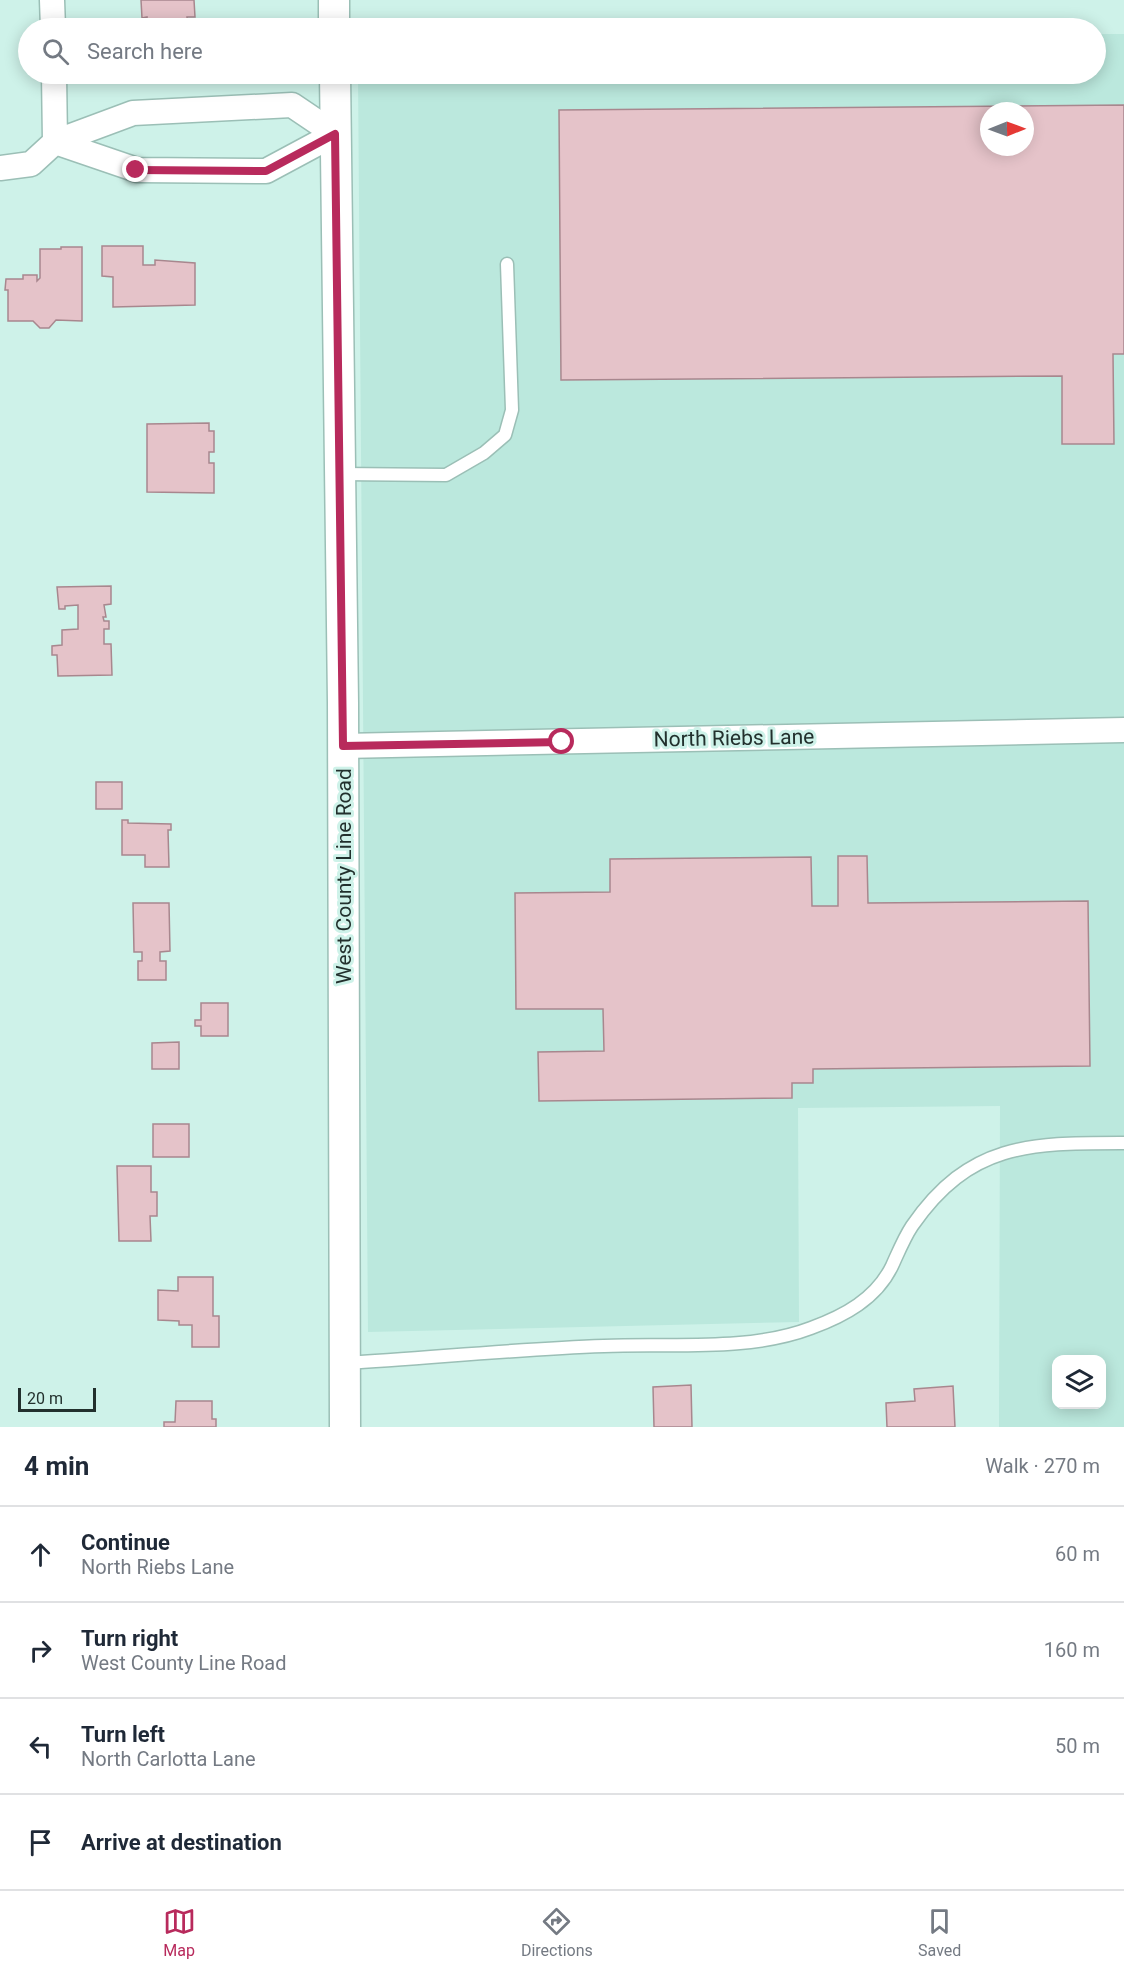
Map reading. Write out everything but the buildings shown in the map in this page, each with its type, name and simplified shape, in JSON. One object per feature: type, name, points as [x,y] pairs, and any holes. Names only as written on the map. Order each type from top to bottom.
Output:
[{"type":"street","points":[[52,0],[53,18]]},
{"type":"street","points":[[334,0],[334,18]]},
{"type":"street","points":[[54,84],[55,142]]},
{"type":"street","name":"West County Line Road","points":[[335,84],[343,746],[345,1427]]},
{"type":"street","points":[[0,168],[31,164],[55,142],[133,113],[292,105],[335,134],[266,171],[136,170],[55,142]]},
{"type":"street","name":"North Riebs Lane","points":[[343,746],[1124,729]]},
{"type":"lane","points":[[340,474],[446,475],[484,453],[505,435],[512,410],[507,264]]},
{"type":"lane","points":[[345,1363],[576,1347],[720,1343],[788,1335],[833,1319],[868,1298],[883,1282],[911,1227],[937,1195],[957,1176],[978,1163],[1009,1150],[1030,1146],[1124,1143]]},
{"type":"shaded area","points":[[1106,34],[1124,34],[1124,1427],[999,1427],[1000,1106],[798,1108],[799,1322],[368,1332],[358,84],[1106,84]]},
{"type":"route","points":[[136,170],[266,171],[335,134],[343,746],[562,742]]}]
